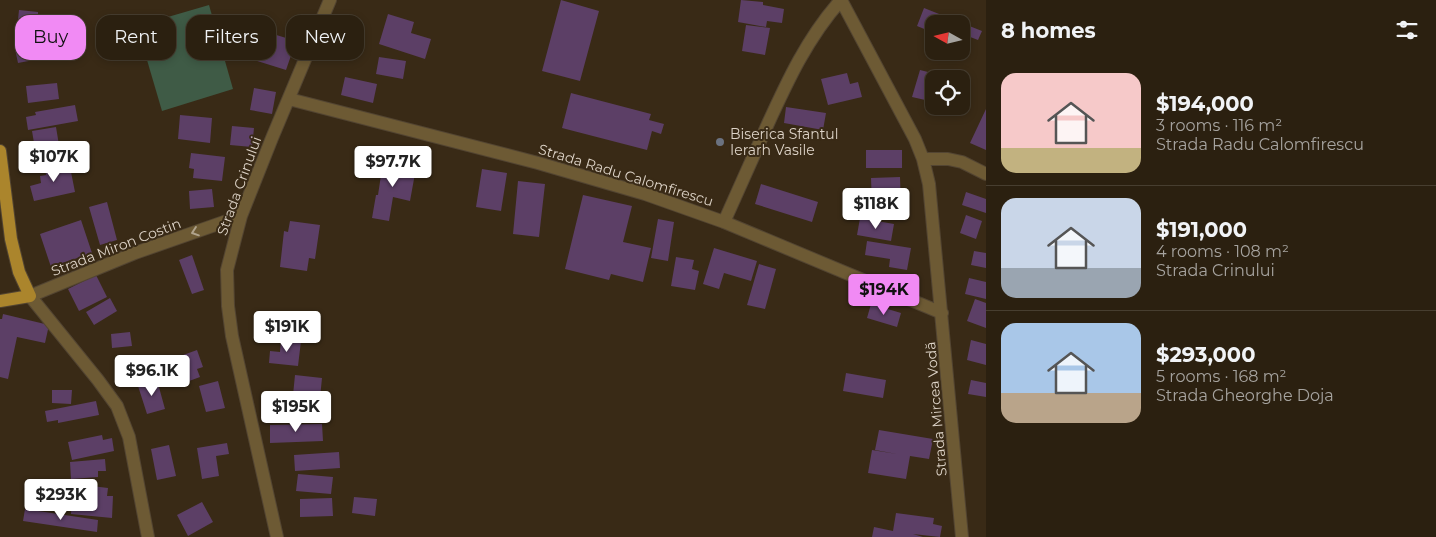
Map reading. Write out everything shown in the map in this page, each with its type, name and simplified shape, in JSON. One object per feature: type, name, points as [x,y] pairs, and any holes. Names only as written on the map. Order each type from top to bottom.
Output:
[{"type":"main road","points":[[0,151],[11,239],[19,272],[30,296]]},
{"type":"main road","name":"Strada Miron Costin","points":[[0,302],[30,296]]},
{"type":"street","name":"Strada Crinului","points":[[277,537],[232,336],[228,306],[227,270],[241,216],[330,0]]},
{"type":"street","name":"Strada Mircea Vodă","points":[[841,0],[915,139],[923,159],[929,184],[962,537]]},
{"type":"street","points":[[724,222],[789,77],[824,18],[841,0]]},
{"type":"street","name":"Strada Radu Calomfirescu","points":[[289,99],[538,163],[645,194],[724,222],[942,313]]},
{"type":"street","points":[[923,159],[948,159],[962,162],[986,174]]},
{"type":"street","name":"Strada Miron Costin","points":[[30,296],[135,253],[241,216]]},
{"type":"street","points":[[30,296],[117,406],[129,437],[148,537]]},
{"type":"green space","points":[[209,5],[212,15],[186,15],[186,60],[225,60],[233,89],[162,111],[147,60],[176,60],[175,15]]},
{"type":"building","points":[[561,0],[599,11],[580,81],[542,71]]},
{"type":"building","points":[[741,0],[763,2],[763,5],[784,9],[782,23],[767,21],[766,27],[738,22]]},
{"type":"building","points":[[924,8],[942,15],[925,15],[925,29],[917,26]]},
{"type":"building","points":[[19,10],[46,15],[18,15]]},
{"type":"building","points":[[388,14],[414,22],[411,33],[431,39],[425,59],[379,44]]},
{"type":"building","points":[[746,25],[770,28],[765,55],[742,51]]},
{"type":"building","points":[[970,26],[982,31],[978,40],[970,37]]},
{"type":"building","points":[[276,35],[286,38],[286,60],[289,60],[286,70],[254,60],[276,60]]},
{"type":"building","points":[[379,57],[406,61],[403,79],[376,74]]},
{"type":"building","points":[[17,60],[34,60],[18,63]]},
{"type":"building","points":[[920,70],[925,71],[925,100],[912,97]]},
{"type":"building","points":[[847,73],[850,84],[858,82],[862,97],[828,105],[821,79]]},
{"type":"building","points":[[345,77],[377,84],[373,103],[341,95]]},
{"type":"building","points":[[57,83],[59,99],[28,103],[26,86]]},
{"type":"building","points":[[254,88],[276,92],[272,114],[250,110]]},
{"type":"building","points":[[571,93],[651,114],[649,120],[664,124],[661,134],[652,131],[647,150],[562,128]]},
{"type":"building","points":[[75,105],[78,121],[28,130],[26,117],[36,115],[35,112]]},
{"type":"building","points":[[786,107],[826,113],[823,130],[784,123]]},
{"type":"building","points":[[986,109],[986,150],[970,143]]},
{"type":"building","points":[[180,115],[212,118],[210,143],[178,139]]},
{"type":"building","points":[[232,126],[254,128],[252,147],[230,145]]},
{"type":"building","points":[[56,127],[60,151],[36,155],[32,131]]},
{"type":"building","points":[[866,150],[902,150],[902,168],[866,168]]},
{"type":"building","points":[[191,153],[225,157],[222,181],[193,178],[194,169],[189,168]]},
{"type":"building","points":[[69,162],[75,192],[34,201],[30,186],[41,183],[40,176],[46,175],[45,167]]},
{"type":"building","points":[[383,162],[416,168],[410,201],[393,197],[389,221],[372,218]]},
{"type":"building","points":[[482,169],[507,173],[501,211],[476,207]]},
{"type":"building","points":[[900,177],[901,205],[872,206],[871,178]]},
{"type":"building","points":[[518,181],[545,184],[539,237],[513,234]]},
{"type":"building","points":[[761,184],[818,202],[812,222],[755,204]]},
{"type":"building","points":[[212,189],[214,207],[190,209],[189,191]]},
{"type":"building","points":[[966,192],[986,199],[986,213],[962,205]]},
{"type":"building","points":[[583,195],[632,206],[623,242],[651,248],[643,282],[611,274],[609,280],[565,269]]},
{"type":"building","points":[[107,202],[117,240],[100,245],[89,207]]},
{"type":"building","points":[[966,215],[982,221],[976,239],[960,233]]},
{"type":"building","points":[[860,218],[894,224],[891,241],[857,235]]},
{"type":"building","points":[[658,219],[674,222],[668,261],[651,258]]},
{"type":"building","points":[[81,220],[92,253],[51,267],[40,234]]},
{"type":"building","points":[[290,221],[320,225],[315,259],[309,258],[307,271],[280,267],[284,231],[288,232]]},
{"type":"building","points":[[867,241],[911,248],[907,270],[889,267],[890,259],[865,255]]},
{"type":"building","points":[[714,248],[757,261],[751,281],[724,273],[719,289],[703,284]]},
{"type":"building","points":[[974,251],[986,253],[986,268],[971,265]]},
{"type":"building","points":[[192,255],[204,290],[192,294],[179,260]]},
{"type":"building","points":[[676,257],[694,260],[692,269],[699,271],[695,290],[671,286]]},
{"type":"building","points":[[759,264],[776,269],[765,309],[747,305]]},
{"type":"building","points":[[96,275],[107,297],[79,311],[68,289]]},
{"type":"building","points":[[969,278],[986,282],[986,299],[965,294]]},
{"type":"building","points":[[110,298],[117,311],[94,325],[86,312]]},
{"type":"building","points":[[975,299],[986,303],[986,328],[967,321]]},
{"type":"building","points":[[871,304],[901,313],[897,327],[867,318]]},
{"type":"building","points":[[3,314],[49,325],[45,343],[17,337],[8,379],[0,377],[0,319],[2,319]]},
{"type":"building","points":[[130,332],[132,346],[112,348],[111,334]]},
{"type":"building","points":[[281,339],[301,341],[298,366],[269,363],[270,351],[280,352]]},
{"type":"building","points":[[971,340],[986,344],[986,365],[967,360]]},
{"type":"building","points":[[197,350],[203,367],[197,369],[200,377],[181,384],[172,359]]},
{"type":"building","points":[[846,373],[886,380],[883,398],[843,391]]},
{"type":"building","points":[[295,375],[322,378],[319,408],[292,405]]},
{"type":"building","points":[[157,380],[165,409],[147,414],[138,386]]},
{"type":"building","points":[[971,380],[986,383],[986,397],[968,394]]},
{"type":"building","points":[[218,381],[225,408],[206,412],[199,386]]},
{"type":"building","points":[[52,390],[72,390],[71,404],[52,403]]},
{"type":"building","points":[[96,401],[99,415],[58,423],[58,420],[47,422],[45,411]]},
{"type":"building","points":[[322,424],[323,441],[270,443],[270,425]]},
{"type":"building","points":[[879,430],[933,439],[929,459],[910,456],[906,479],[868,473],[872,450],[897,454],[875,450]]},
{"type":"building","points":[[102,435],[103,440],[112,438],[114,451],[72,460],[68,442]]},
{"type":"building","points":[[227,443],[229,454],[216,456],[219,476],[202,479],[197,448]]},
{"type":"building","points":[[169,445],[176,476],[157,480],[151,449]]},
{"type":"building","points":[[339,452],[340,468],[295,471],[294,455]]},
{"type":"building","points":[[105,459],[106,471],[98,471],[98,477],[71,479],[70,462]]},
{"type":"building","points":[[298,474],[333,477],[331,494],[296,491]]},
{"type":"building","points":[[92,486],[108,488],[107,496],[113,496],[112,518],[71,514],[72,499],[91,500]]},
{"type":"building","points":[[354,497],[377,499],[375,516],[352,513]]},
{"type":"building","points":[[332,498],[333,516],[300,517],[300,499]]},
{"type":"building","points":[[202,502],[213,522],[188,536],[177,515]]},
{"type":"building","points":[[25,509],[98,520],[97,532],[23,521]]},
{"type":"building","points":[[896,513],[934,518],[933,524],[942,526],[940,537],[913,534],[923,537],[872,537],[874,527],[893,531]]},
{"type":"place","name":"Biserica Sfantul Ierarh Vasile","points":[[720,142]]}]
